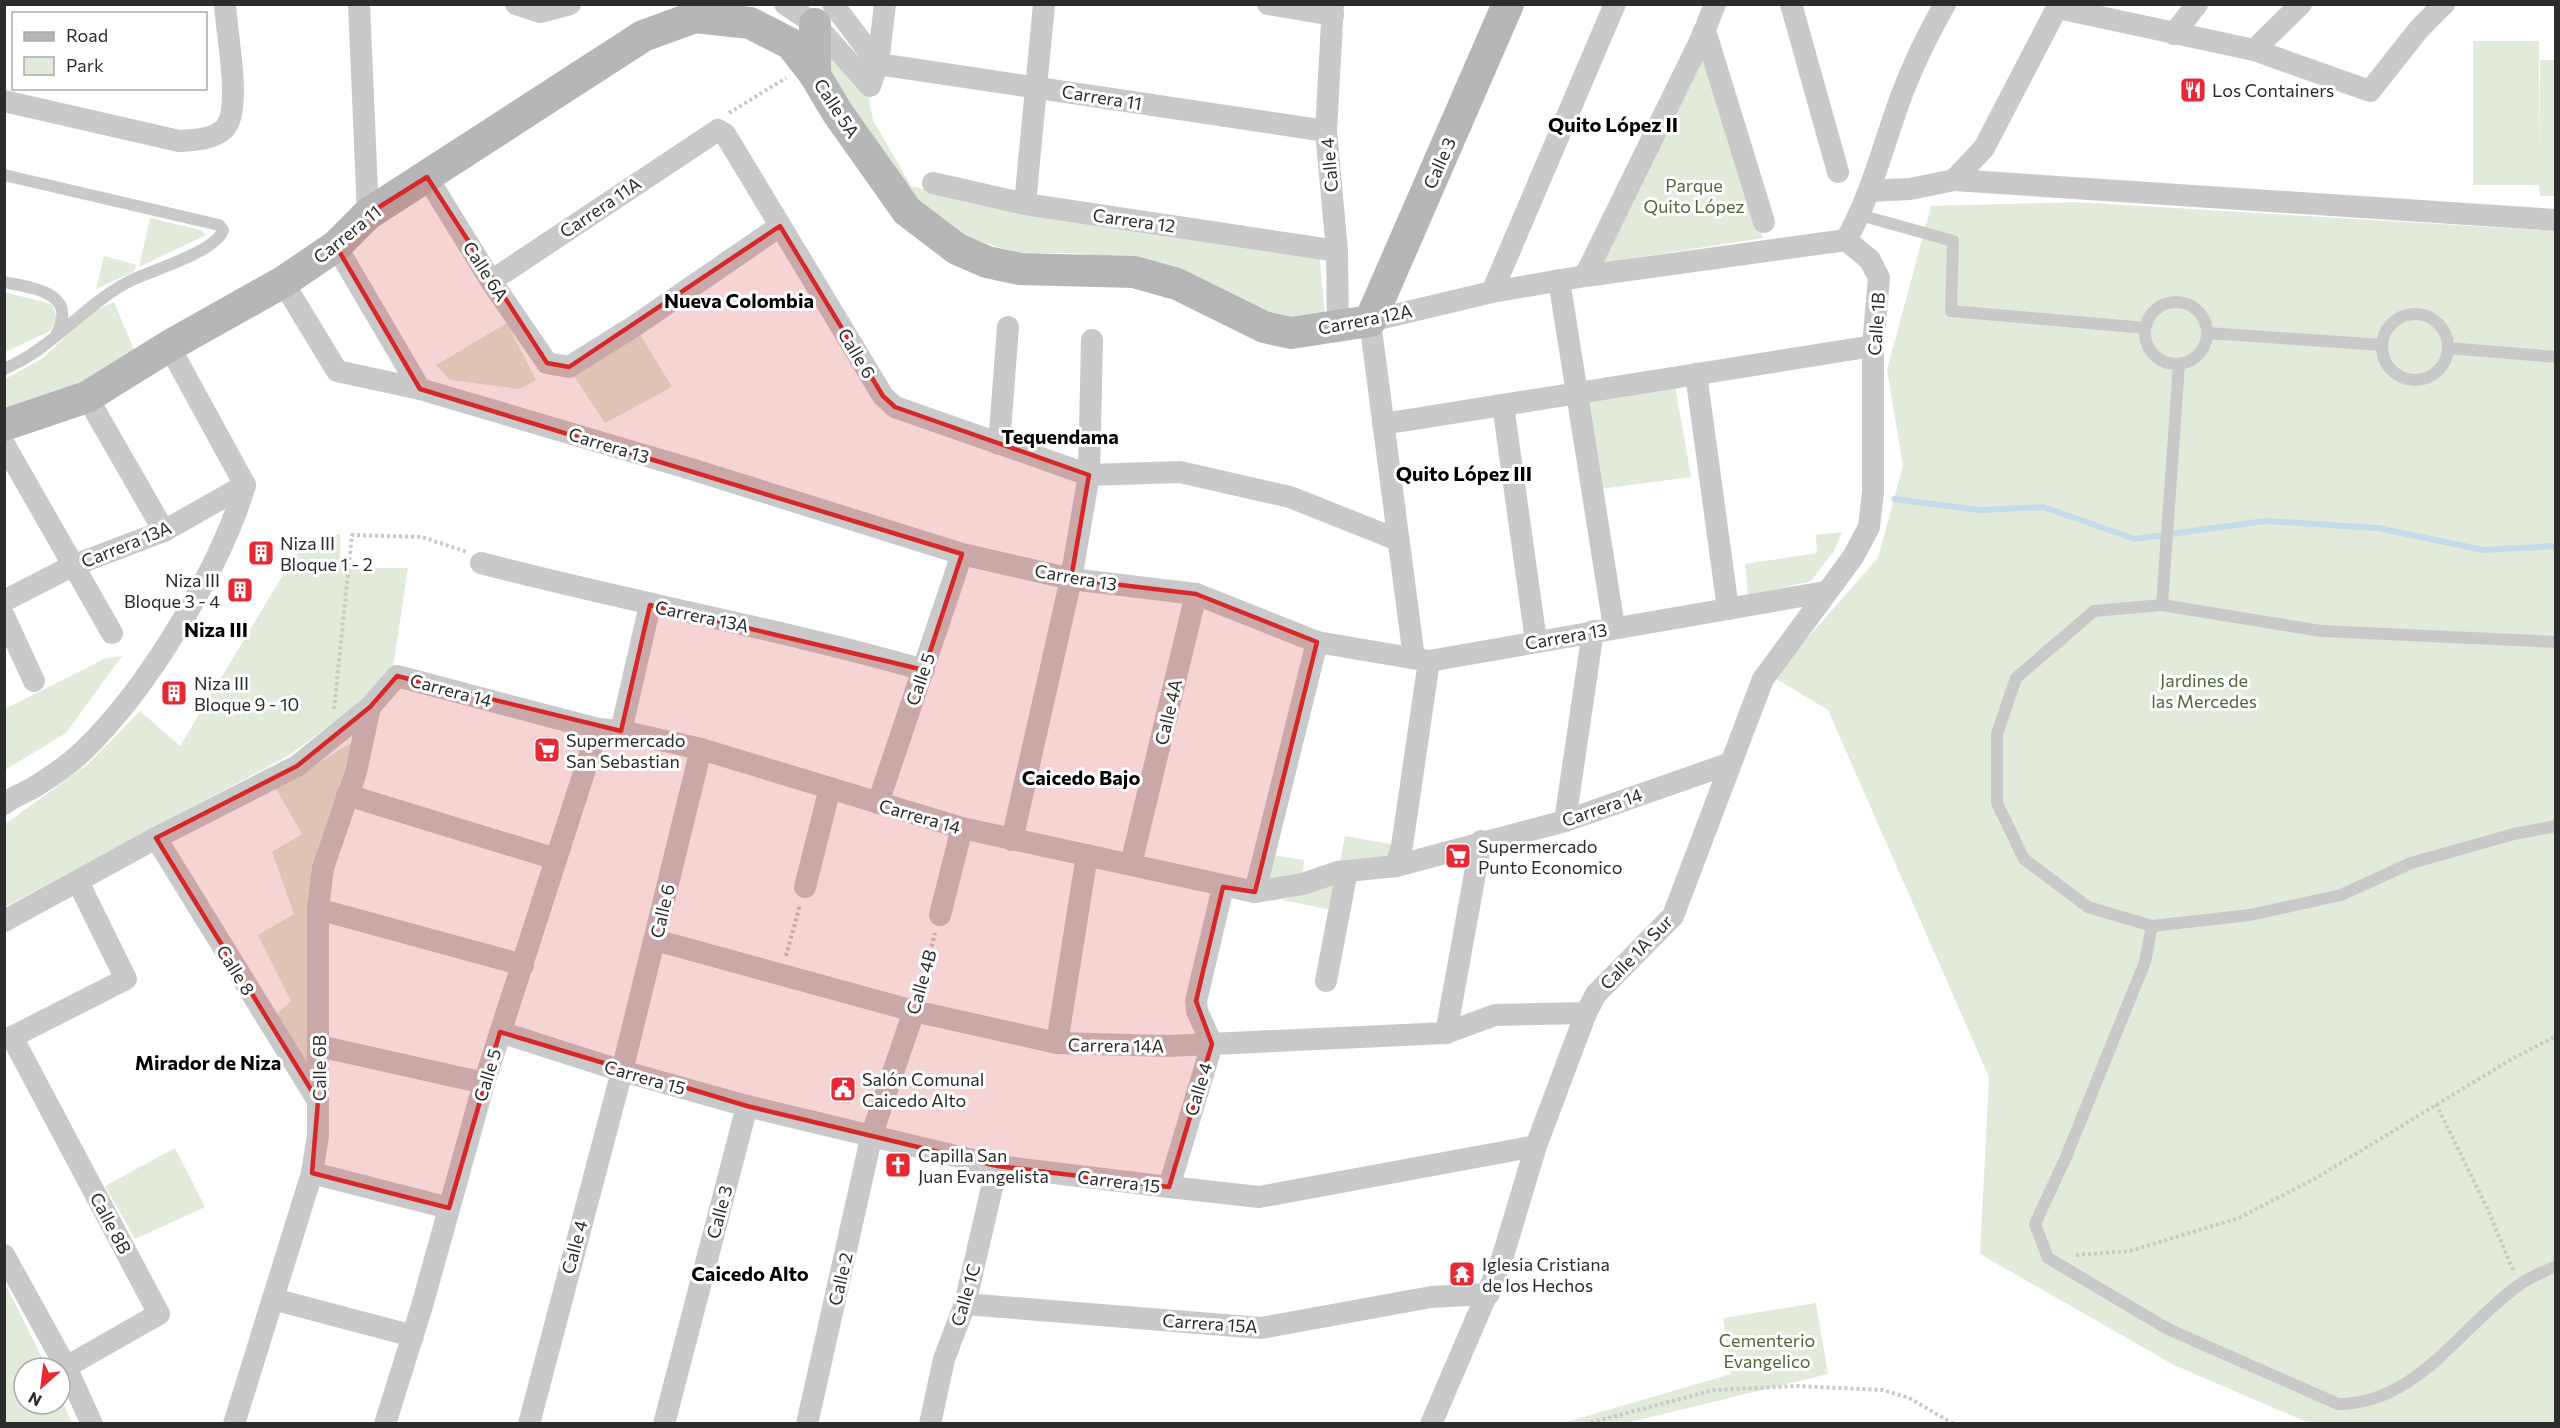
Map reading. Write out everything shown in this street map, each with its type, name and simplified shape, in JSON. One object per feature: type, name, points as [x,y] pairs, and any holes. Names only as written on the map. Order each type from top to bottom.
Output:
[{"type":"street","points":[[4,101],[179,141],[207,138],[224,129],[231,116],[233,95],[225,4]]},
{"type":"street","points":[[359,4],[368,214]]},
{"type":"street","points":[[516,4],[540,12],[570,4]]},
{"type":"street","points":[[785,4],[824,14],[870,86],[878,64],[885,4]]},
{"type":"street","points":[[1025,204],[1044,4]]},
{"type":"street","points":[[1268,4],[1333,10]]},
{"type":"street","name":"Calle 3","points":[[1370,321],[1508,4]]},
{"type":"street","points":[[1492,292],[1615,4]]},
{"type":"street","points":[[1585,276],[1703,33],[1714,4]]},
{"type":"street","points":[[1791,4],[1838,172]]},
{"type":"street","points":[[1846,240],[1870,191],[1912,68],[1945,4]]},
{"type":"street","points":[[2174,34],[2197,4]]},
{"type":"street","points":[[2254,50],[2301,4]]},
{"type":"street","points":[[1954,180],[1984,148],[2059,6],[2174,34],[2254,50],[2370,91],[2419,28],[2444,4]]},
{"type":"street","name":"Calle 4","points":[[1333,10],[1326,131],[1336,251],[1338,326]]},
{"type":"street","points":[[812,70],[824,14]]},
{"type":"street","name":"Carrera 11","points":[[4,425],[87,397],[169,346],[284,282],[336,246],[368,214],[643,36],[695,17],[750,23]]},
{"type":"street","name":"Calle 5A","points":[[750,23],[791,44],[812,70],[837,112],[907,211]]},
{"type":"street","points":[[1703,33],[1707,37],[1764,222]]},
{"type":"street","name":"Carrera 11","points":[[878,64],[1326,131]]},
{"type":"street","name":"Calle 6","points":[[714,131],[725,134],[883,396],[895,407],[909,413],[1089,475]]},
{"type":"street","name":"Carrera 11A","points":[[491,281],[714,131]]},
{"type":"street","name":"Calle 6A","points":[[427,177],[491,281],[547,363],[569,368],[780,226]]},
{"type":"street","points":[[1870,191],[1910,189],[1954,180],[2556,220]]},
{"type":"street","name":"Carrera 12","points":[[933,183],[1025,204],[1336,251]]},
{"type":"street","name":"Carrera 12A","points":[[907,211],[957,249],[987,262],[1020,269],[1134,272],[1177,284],[1263,327],[1291,333],[1370,321],[1492,292],[1558,280],[1846,240]]},
{"type":"street","name":"Calle 1B","points":[[1825,592],[1853,557],[1869,527],[1873,492],[1874,346],[1879,278],[1870,260],[1846,240]]},
{"type":"street","points":[[336,246],[420,389]]},
{"type":"street","points":[[1558,280],[1576,393],[1604,629],[1565,821]]},
{"type":"street","name":"Carrera 13","points":[[284,282],[338,371],[420,389],[691,469],[962,554],[1071,579],[1196,594],[1317,642],[1421,659],[1825,592]]},
{"type":"street","points":[[1370,321],[1398,540],[1421,659],[1402,846],[1396,866]]},
{"type":"street","points":[[999,444],[1008,327]]},
{"type":"street","points":[[1012,840],[1071,579],[1089,475],[1092,340]]},
{"type":"street","points":[[4,804],[35,787],[82,752],[126,705],[171,638],[217,557],[245,485],[169,346]]},
{"type":"street","points":[[1383,424],[1874,346]]},
{"type":"street","points":[[1696,374],[1728,609]]},
{"type":"street","points":[[87,397],[164,531]]},
{"type":"street","points":[[1503,405],[1536,641]]},
{"type":"street","points":[[4,444],[112,633]]},
{"type":"street","points":[[1089,475],[1180,472],[1290,496],[1398,540]]},
{"type":"street","name":"Carrera 13A","points":[[4,601],[72,566],[164,531],[245,485]]},
{"type":"street","name":"Calle 5","points":[[878,803],[962,554]]},
{"type":"street","name":"Carrera 13A","points":[[481,563],[924,670]]},
{"type":"street","name":"Calle 1A Sur","points":[[1431,1424],[1489,1294],[1536,1146],[1586,1013],[1596,994],[1673,916],[1728,764],[1763,679],[1825,592]]},
{"type":"street","name":"Calle 4A","points":[[1131,864],[1196,594]]},
{"type":"street","points":[[621,731],[650,605]]},
{"type":"street","points":[[4,616],[34,681]]},
{"type":"street","points":[[1255,892],[1317,642]]},
{"type":"street","name":"Carrera 14","points":[[156,838],[297,766],[370,707],[398,676],[598,729],[621,731],[700,749],[962,828],[1131,864],[1223,887],[1255,892],[1303,884],[1347,871],[1396,866],[1481,841],[1565,821],[1728,764]]},
{"type":"street","name":"Calle 6B","points":[[240,1422],[273,1299],[312,1173],[318,1136],[318,909],[323,868],[356,772],[370,707]]},
{"type":"street","name":"Calle 5","points":[[385,1424],[413,1336],[483,1083],[598,729]]},
{"type":"street","name":"Calle 6","points":[[622,1071],[700,749]]},
{"type":"street","points":[[804,887],[830,788]]},
{"type":"street","points":[[347,795],[556,860]]},
{"type":"street","points":[[940,915],[962,828]]},
{"type":"street","points":[[4,921],[156,838]]},
{"type":"street","name":"Calle 8","points":[[156,838],[318,1101]]},
{"type":"street","points":[[1446,1033],[1481,841]]},
{"type":"street","points":[[1057,1043],[1087,855]]},
{"type":"street","points":[[1326,981],[1347,871]]},
{"type":"street","points":[[8,1036],[126,979],[78,882]]},
{"type":"street","name":"Calle 4","points":[[1169,1187],[1212,1044],[1197,1011],[1196,1001],[1223,887]]},
{"type":"street","points":[[318,909],[523,965]]},
{"type":"street","name":"Carrera 14A","points":[[655,939],[781,976],[914,1011],[1057,1043],[1212,1044],[1446,1033],[1495,1015],[1586,1013]]},
{"type":"street","name":"Calle 4B","points":[[872,1134],[914,1011]]},
{"type":"street","name":"Carrera 15","points":[[500,1032],[622,1071],[747,1106],[872,1134],[997,1166],[1259,1197],[1536,1146]]},
{"type":"street","name":"Calle 8B","points":[[8,1036],[159,1314],[72,1364]]},
{"type":"street","points":[[319,1046],[483,1083]]},
{"type":"street","name":"Calle 4","points":[[529,1424],[622,1071]]},
{"type":"street","name":"Calle 3","points":[[664,1424],[747,1106]]},
{"type":"street","name":"Calle 2","points":[[807,1424],[872,1134]]},
{"type":"street","name":"Calle 1C","points":[[930,1424],[944,1359],[965,1304],[997,1166]]},
{"type":"street","points":[[312,1173],[448,1208]]},
{"type":"street","points":[[4,1255],[60,1356]]},
{"type":"street","name":"Carrera 15A","points":[[965,1304],[1261,1328],[1431,1297],[1489,1294]]},
{"type":"street","points":[[273,1299],[413,1336]]},
{"type":"street","points":[[72,1380],[93,1424]]},
{"type":"lane","points":[[4,175],[219,225],[223,230],[216,240],[191,255],[113,290],[29,357],[4,369]]},
{"type":"lane","points":[[1860,215],[1953,242],[1951,311],[2145,328]]},
{"type":"lane","points":[[4,282],[40,289],[56,298],[61,307],[62,320],[58,332],[48,343]]},
{"type":"lane","points":[[2177,301],[2197,309],[2204,318],[2208,333],[2201,352],[2193,359],[2178,364],[2166,362],[2152,352],[2145,339],[2145,328],[2155,309],[2177,301]]},
{"type":"lane","points":[[2414,315],[2425,316],[2441,328],[2448,348],[2444,363],[2439,370],[2429,377],[2410,380],[2390,368],[2383,357],[2382,345],[2393,323],[2414,315]]},
{"type":"lane","points":[[2208,333],[2382,345]]},
{"type":"lane","points":[[2448,348],[2556,357]]},
{"type":"lane","points":[[2162,605],[2178,364]]},
{"type":"lane","points":[[2556,642],[2321,632],[2162,605],[2094,611],[2016,678],[1997,734],[1996,803],[2024,859],[2088,908],[2152,926],[2250,915],[2341,896],[2410,863],[2514,834],[2556,826]]},
{"type":"lane","points":[[2152,926],[2145,962],[2036,1224],[2048,1258],[2168,1329],[2338,1404],[2361,1404],[2390,1394],[2441,1356],[2519,1285],[2556,1266]]},
{"type":"path","points":[[714,131],[726,115],[812,70]]},
{"type":"path","points":[[331,740],[352,535],[422,537],[466,552],[481,563]]},
{"type":"path","points":[[781,976],[804,887]]},
{"type":"path","name":"Calle 4B","points":[[914,1011],[940,915]]},
{"type":"path","points":[[2048,1258],[2130,1251],[2239,1218],[2316,1178],[2436,1104],[2556,1036]]},
{"type":"path","points":[[2436,1104],[2488,1210],[2519,1285]]},
{"type":"path","points":[[1585,1424],[1714,1390],[1797,1386],[1883,1390],[1909,1398],[1954,1424]]},
{"type":"highlighted area","points":[[427,177],[547,363],[569,367],[780,226],[883,396],[895,407],[1089,475],[1071,579],[1196,594],[1317,642],[1255,892],[1223,887],[1196,1001],[1212,1044],[1169,1187],[997,1166],[747,1106],[500,1032],[449,1208],[312,1173],[318,1101],[156,838],[297,766],[370,707],[397,676],[621,731],[650,605],[924,670],[962,554],[420,389],[336,246],[368,214]]},
{"type":"green space","points":[[820,32],[867,90],[873,120],[911,186],[997,207],[1319,251],[1325,316],[1273,320],[1138,260],[1072,253],[1018,253],[958,235],[916,207],[822,72]]},
{"type":"green space","points":[[2473,41],[2539,41],[2539,166],[2540,60],[2555,60],[2555,196],[2540,196],[2539,185],[2473,185]]},
{"type":"green space","name":"Parque Quito López","points":[[1705,52],[1763,238],[1603,263]]},
{"type":"green space","name":"Jardines de las Mercedes","points":[[2076,202],[2555,231],[2555,1423],[2309,1423],[2174,1365],[1980,1254],[1989,1077],[1828,710],[1773,677],[1878,558],[1903,466],[1887,370],[1931,206]]},
{"type":"green space","points":[[150,218],[201,230],[206,235],[139,267]]},
{"type":"green space","points":[[104,256],[137,265],[133,272],[96,289]]},
{"type":"green space","points":[[4,292],[52,304],[57,318],[50,331],[5,352]]},
{"type":"green space","points":[[114,302],[137,357],[5,419],[5,379],[43,358],[91,312]]},
{"type":"green space","points":[[507,323],[536,380],[519,389],[450,380],[436,365]]},
{"type":"green space","points":[[638,331],[672,387],[605,423],[572,373]]},
{"type":"green space","points":[[1675,385],[1691,477],[1600,489],[1584,400]]},
{"type":"green space","points":[[1842,532],[1834,551],[1811,581],[1748,596],[1745,564],[1817,553],[1816,535]]},
{"type":"green space","points":[[340,533],[341,568],[408,568],[393,667],[362,702],[288,756],[5,907],[4,825],[89,763],[140,711],[180,746],[295,555]]},
{"type":"green space","points":[[122,656],[66,733],[5,770],[5,709],[106,658]]},
{"type":"green space","points":[[352,742],[337,798],[311,1081],[273,1017],[291,1001],[258,935],[294,914],[272,852],[302,834],[276,789]]},
{"type":"green space","points":[[1345,836],[1401,846],[1395,864],[1338,871]]},
{"type":"green space","points":[[1272,855],[1304,860],[1302,883],[1269,888]]},
{"type":"green space","points":[[1341,880],[1332,910],[1282,900]]},
{"type":"green space","points":[[175,1148],[205,1207],[135,1239],[105,1186]]},
{"type":"green space","points":[[4,1281],[41,1356],[12,1356],[12,1416],[69,1416],[72,1423],[5,1423]]},
{"type":"green space","name":"Cementerio Evangelico","points":[[1816,1303],[1828,1374],[1626,1423],[1563,1423],[1731,1374],[1723,1318]]},
{"type":"waterway","points":[[1894,499],[1979,510],[2043,507],[2135,539],[2265,521],[2378,528],[2483,550],[2556,546]]},
{"type":"place","name":"Los Containers","points":[[2193,90]]},
{"type":"place","name":"Niza III Bloque 1 - 2","points":[[261,553]]},
{"type":"place","name":"Niza III Bloque 3 - 4","points":[[240,590]]},
{"type":"place","name":"Niza III Bloque 9 - 10","points":[[174,693]]},
{"type":"place","name":"Supermercado San Sebastian","points":[[547,750]]},
{"type":"place","name":"Supermercado Punto Economico","points":[[1458,856]]},
{"type":"place","name":"Salón Comunal Caicedo Alto","points":[[843,1089]]},
{"type":"place","name":"Capilla San Juan Evangelista","points":[[898,1165]]},
{"type":"place","name":"Iglesia Cristiana de los Hechos","points":[[1462,1274]]},
{"type":"district","name":"Quito López II","points":[[1613,124]]},
{"type":"district","name":"Nueva Colombia","points":[[739,300]]},
{"type":"district","name":"Tequendama","points":[[1060,436]]},
{"type":"district","name":"Quito López III","points":[[1464,473]]},
{"type":"district","name":"Niza III","points":[[216,629]]},
{"type":"district","name":"Caicedo Bajo","points":[[1081,777]]},
{"type":"district","name":"Mirador de Niza","points":[[208,1062]]},
{"type":"district","name":"Caicedo Alto","points":[[750,1273]]}]
